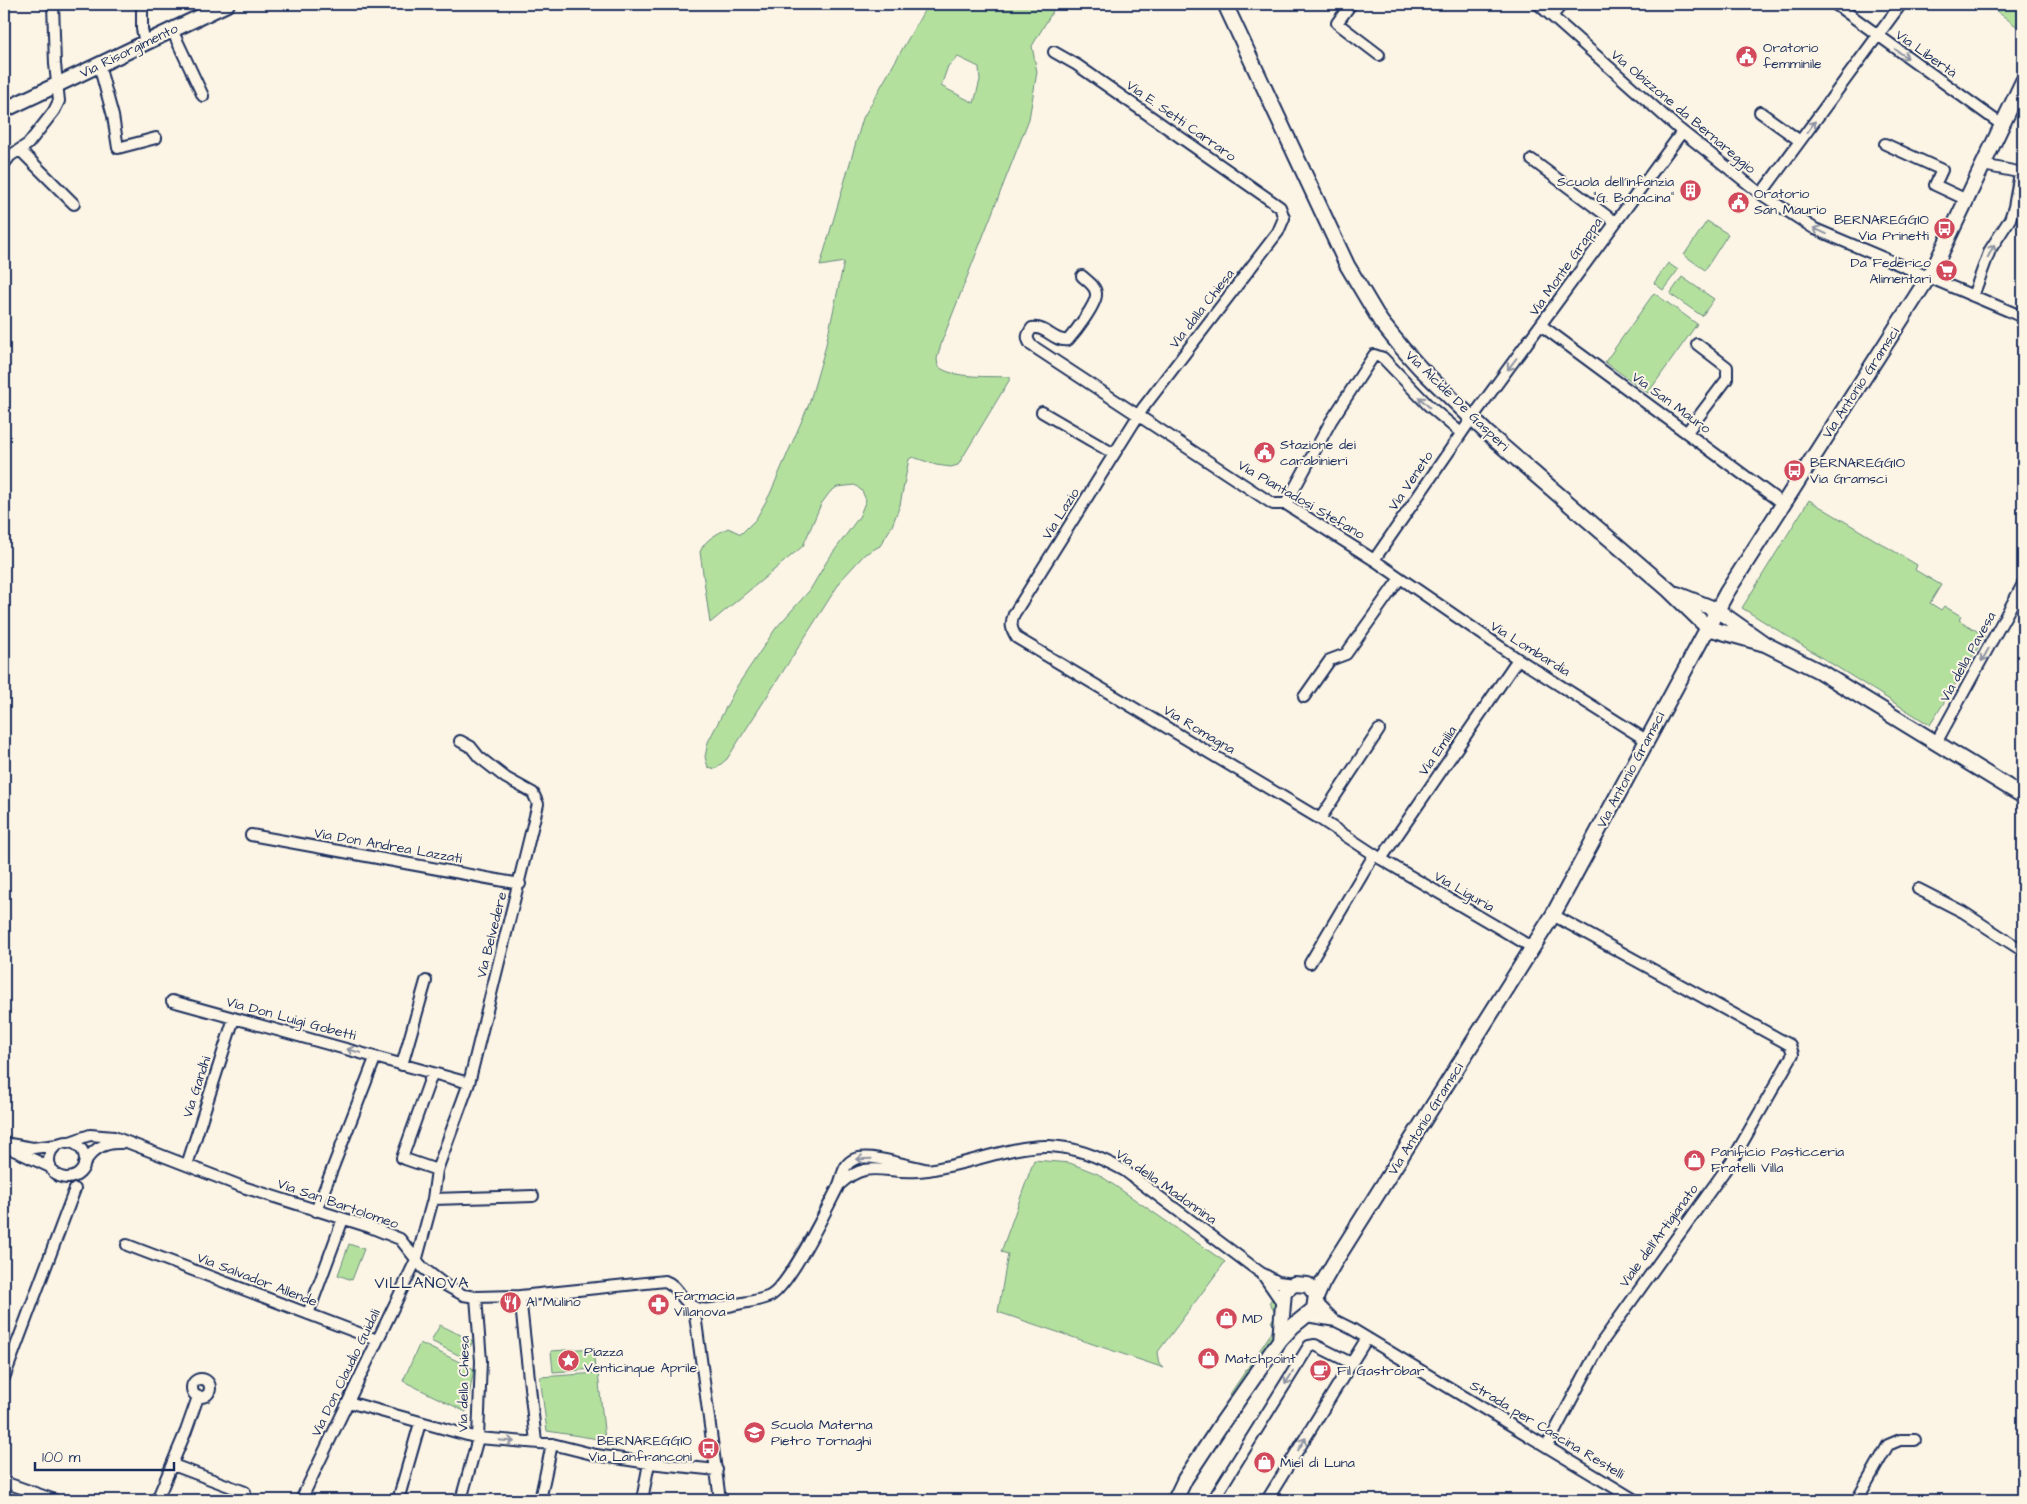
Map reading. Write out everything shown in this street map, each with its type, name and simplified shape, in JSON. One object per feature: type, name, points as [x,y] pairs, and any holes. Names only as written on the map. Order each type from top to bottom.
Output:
[{"type":"street","points":[[4,164],[28,144],[54,111],[59,100],[55,64],[53,4]]},
{"type":"street","points":[[142,4],[142,29],[145,43]]},
{"type":"street","name":"Via Risorgimento","points":[[4,110],[227,4]]},
{"type":"street","name":"Via Alcide De Gasperi","points":[[1225,4],[1347,265],[1363,294],[1402,348],[1472,418],[1669,590],[1708,628]]},
{"type":"street","points":[[1351,4],[1337,23],[1379,55]]},
{"type":"street","name":"Via Obizzone da Bernareggio","points":[[1538,4],[1682,132],[1762,194],[1815,229],[2023,317]]},
{"type":"street","points":[[1552,16],[1562,4]]},
{"type":"street","name":"Via Libertà","points":[[1835,4],[2002,125]]},
{"type":"street","points":[[1762,194],[1901,4]]},
{"type":"street","points":[[172,30],[203,96]]},
{"type":"street","name":"Via E. Setti Carraro","points":[[1054,52],[1077,65],[1280,208],[1284,218]]},
{"type":"street","points":[[99,65],[113,116],[118,148],[156,138]]},
{"type":"street","name":"Via Antonio Gramsci","points":[[1316,1298],[1334,1263],[1553,915],[1717,610],[1928,278],[2023,81]]},
{"type":"street","points":[[1760,112],[1800,141]]},
{"type":"street","name":"Via Monte Grappa","points":[[1472,418],[1542,326],[1615,222],[1682,132]]},
{"type":"street","points":[[1885,144],[1942,170],[1935,185],[1967,200]]},
{"type":"street","points":[[20,150],[74,204]]},
{"type":"street","points":[[1532,160],[1615,222]]},
{"type":"street","points":[[1974,296],[1990,250],[2012,213],[2021,173],[1983,165]]},
{"type":"street","name":"Via dalla Chiesa","points":[[1138,414],[1278,232],[1284,218]]},
{"type":"street","name":"Via Piantadosi Stefano","points":[[1082,276],[1093,286],[1096,292],[1096,299],[1068,340],[1057,340],[1038,328],[1032,328],[1027,334],[1028,340],[1274,504],[1286,504],[1374,560]]},
{"type":"street","name":"Via San Mauro","points":[[1542,326],[1783,504]]},
{"type":"street","points":[[1687,432],[1727,379],[1728,374],[1727,367],[1697,344]]},
{"type":"street","points":[[1286,504],[1331,420],[1374,355],[1384,358],[1428,405],[1461,433]]},
{"type":"street","points":[[1042,412],[1114,454]]},
{"type":"street","name":"Via Lazio","points":[[1012,630],[1011,622],[1014,614],[1138,414]]},
{"type":"street","name":"Via Veneto","points":[[1374,560],[1472,418]]},
{"type":"street","name":"Via Lombardia","points":[[1374,560],[1518,659],[1646,740]]},
{"type":"street","points":[[1304,696],[1330,660],[1346,654],[1400,578]]},
{"type":"street","name":"Via della Pavesa","points":[[1936,743],[2023,584]]},
{"type":"street","name":"Via Alcide De Gasperi","points":[[1669,590],[1717,610],[1765,644]]},
{"type":"street","points":[[1708,628],[1765,644],[1819,671],[2023,796]]},
{"type":"street","name":"Via Romagna","points":[[1012,630],[1017,638],[1320,819],[1378,857]]},
{"type":"street","name":"Via Emilia","points":[[1378,857],[1518,659]]},
{"type":"street","points":[[1320,819],[1379,730]]},
{"type":"street","name":"Via Belvedere","points":[[417,1258],[433,1199],[437,1170],[468,1083],[520,884],[538,804],[533,793],[506,778],[479,757],[471,747],[460,741]]},
{"type":"street","name":"Via Don Andrea Lazzati","points":[[251,836],[520,884]]},
{"type":"street","points":[[1310,964],[1378,857]]},
{"type":"street","name":"Via Liguria","points":[[1378,857],[1533,948]]},
{"type":"street","points":[[1918,889],[1963,912],[2023,951]]},
{"type":"street","name":"Viale dell'Artigianato","points":[[1547,1446],[1610,1329],[1732,1159],[1793,1054],[1790,1045],[1553,915]]},
{"type":"street","points":[[402,1064],[426,981]]},
{"type":"street","name":"Via Don Luigi Gobetti","points":[[172,1001],[468,1083]]},
{"type":"street","name":"Via Gandhi","points":[[187,1165],[234,1018]]},
{"type":"street","points":[[316,1211],[374,1061]]},
{"type":"street","points":[[431,1077],[402,1158],[437,1170]]},
{"type":"street","name":"Via San Bartolomeo","points":[[4,1144],[34,1148],[62,1144],[98,1134],[130,1143],[316,1211],[400,1239],[417,1258],[423,1268],[445,1285],[463,1295],[476,1297],[520,1296],[665,1282],[671,1284],[684,1300],[694,1307]]},
{"type":"street","name":"Via San Bartolomeo","points":[[4,1144],[50,1167],[58,1176],[68,1178],[78,1175],[94,1151],[102,1145],[113,1142],[130,1143]]},
{"type":"street","points":[[4,1378],[83,1166],[82,1150],[75,1144],[62,1144],[50,1155],[50,1167]]},
{"type":"street","name":"Via della Madonnina","points":[[694,1307],[715,1308],[760,1299],[774,1293],[789,1275],[839,1185],[844,1167],[850,1161],[860,1158],[929,1170],[945,1169],[1024,1148],[1041,1146],[1083,1152],[1125,1172],[1261,1272],[1278,1282],[1296,1283]]},
{"type":"street","points":[[68,1178],[73,1182],[75,1189]]},
{"type":"street","points":[[433,1199],[533,1196]]},
{"type":"street","points":[[308,1314],[344,1219]]},
{"type":"street","name":"Via Salvador Allende","points":[[127,1246],[377,1340]]},
{"type":"street","name":"Via Don Claudio Guidali","points":[[301,1500],[417,1258]]},
{"type":"street","name":"Via Antonio Gramsci","points":[[1296,1283],[1315,1276],[1334,1263]]},
{"type":"street","name":"Via della Madonnina","points":[[1261,1272],[1283,1304]]},
{"type":"street","points":[[1280,1340],[1284,1292],[1296,1283],[1310,1287],[1320,1306],[1336,1322]]},
{"type":"street","points":[[520,1296],[536,1442]]},
{"type":"street","name":"Via della Chiesa","points":[[462,1500],[478,1438],[481,1361],[476,1297]]},
{"type":"street","points":[[1175,1500],[1185,1479],[1280,1340],[1314,1309],[1316,1298]]},
{"type":"street","points":[[1283,1304],[1292,1315],[1336,1322]]},
{"type":"street","points":[[694,1307],[720,1500]]},
{"type":"street","name":"Strada per Cascina Restelli","points":[[1336,1322],[1445,1384],[1635,1500]]},
{"type":"street","points":[[1267,1500],[1367,1338]]},
{"type":"street","points":[[1213,1500],[1309,1346],[1315,1346],[1351,1363]]},
{"type":"street","points":[[156,1500],[172,1465],[198,1397]]},
{"type":"street","points":[[348,1402],[478,1438],[552,1444],[596,1455],[717,1470]]},
{"type":"street","points":[[398,1500],[420,1423]]},
{"type":"street","points":[[1857,1500],[1888,1445],[1900,1440],[1915,1440]]},
{"type":"street","points":[[540,1500],[552,1444]]},
{"type":"street","points":[[642,1500],[649,1463]]},
{"type":"street","points":[[172,1465],[245,1492]]},
{"type":"street","points":[[4,1482],[55,1500]]},
{"type":"green space","points":[[928,4],[1057,4],[1032,46],[1037,72],[1029,119],[942,341],[937,359],[938,366],[952,373],[972,376],[1010,377],[1010,379],[958,465],[951,467],[936,465],[913,457],[909,459],[900,505],[892,526],[880,546],[865,554],[842,579],[727,759],[715,769],[708,767],[705,757],[708,742],[737,686],[776,628],[810,590],[827,561],[859,517],[866,500],[862,491],[855,485],[837,487],[830,492],[821,504],[803,546],[710,623],[700,552],[702,547],[708,540],[728,528],[741,534],[756,519],[770,494],[809,404],[825,349],[844,262],[820,266],[863,118]],"holes":[[[958,57],[979,67],[980,80],[974,103],[941,86],[948,66]]]},
{"type":"green space","points":[[1987,4],[2023,4],[2023,31]]},
{"type":"green space","points":[[1707,221],[1728,234],[1705,270],[1684,255]]},
{"type":"green space","points":[[1668,263],[1678,270],[1663,290],[1654,283]]},
{"type":"green space","points":[[1682,277],[1714,299],[1702,316],[1670,294]]},
{"type":"green space","points":[[1654,293],[1697,324],[1648,393],[1605,362]]},
{"type":"green space","points":[[1809,500],[1917,565],[1915,570],[1941,585],[1930,603],[1941,610],[1944,606],[1961,616],[1959,620],[1985,636],[1930,725],[1742,608]]},
{"type":"green space","points":[[1034,1160],[1070,1163],[1098,1174],[1225,1262],[1157,1353],[1159,1364],[1164,1368],[998,1312],[1008,1254],[1001,1252]]},
{"type":"green space","points":[[349,1244],[364,1249],[352,1280],[338,1275]]},
{"type":"green space","points":[[1273,1297],[1276,1312],[1276,1313],[1269,1303]]},
{"type":"green space","points":[[1276,1315],[1275,1325],[1271,1322]]},
{"type":"green space","points":[[440,1325],[473,1341],[464,1358],[431,1341]]},
{"type":"green space","points":[[1274,1329],[1272,1338],[1259,1362],[1233,1396],[1230,1394]]},
{"type":"green space","points":[[420,1343],[474,1369],[466,1412],[403,1381]]},
{"type":"green space","points":[[593,1348],[595,1369],[553,1372],[551,1351]]},
{"type":"green space","points":[[598,1373],[605,1440],[547,1431],[540,1377]]},
{"type":"place","name":"Oratorio femminile","points":[[1747,56]]},
{"type":"place","name":"Scuola dell'infanzia \"G. Bonacina\"","points":[[1690,190]]},
{"type":"place","name":"Oratorio San Maurio","points":[[1738,202]]},
{"type":"place","name":"BERNAREGGIO Via Prinetti","points":[[1945,228]]},
{"type":"place","name":"Da Federico Alimentari","points":[[1947,271]]},
{"type":"place","name":"Stazione dei carabinieri","points":[[1264,453]]},
{"type":"place","name":"BERNAREGGIO Via Gramsci","points":[[1794,471]]},
{"type":"place","name":"Panificio Pasticceria Fratelli Villa","points":[[1695,1160]]},
{"type":"place","name":"Al Mulino","points":[[510,1302]]},
{"type":"place","name":"Farmacia Villanova","points":[[658,1304]]},
{"type":"place","name":"MD","points":[[1226,1319]]},
{"type":"place","name":"Matchpoint","points":[[1209,1359]]},
{"type":"place","name":"Piazza Venticinque Aprile","points":[[568,1360]]},
{"type":"place","name":"Fil Gastrobar","points":[[1321,1371]]},
{"type":"place","name":"Scuola Materna Pietro Tornaghi","points":[[755,1433]]},
{"type":"place","name":"BERNAREGGIO Via Lanfranconi","points":[[708,1449]]},
{"type":"place","name":"Miel di Luna","points":[[1264,1463]]},
{"type":"district","name":"VILLANOVA","points":[[422,1283]]}]
